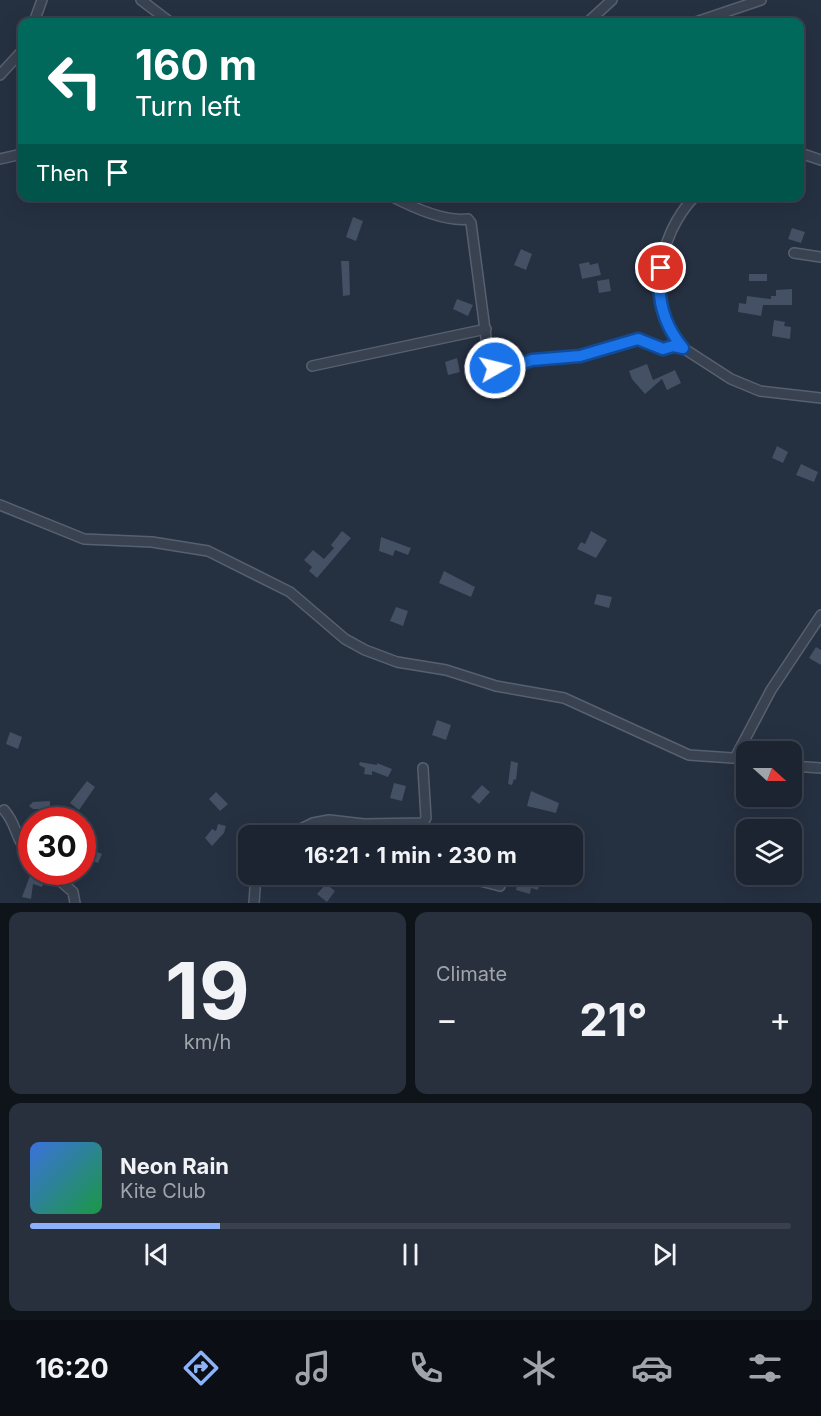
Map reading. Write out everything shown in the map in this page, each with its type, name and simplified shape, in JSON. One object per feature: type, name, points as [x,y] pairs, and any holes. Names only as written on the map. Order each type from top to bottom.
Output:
[{"type":"street","points":[[35,18],[42,0]]},
{"type":"street","points":[[141,0],[166,18]]},
{"type":"street","points":[[592,18],[612,0]]},
{"type":"street","points":[[708,18],[761,0]]},
{"type":"street","points":[[0,75],[18,55]]},
{"type":"street","points":[[804,154],[821,160]]},
{"type":"street","points":[[0,159],[18,155]]},
{"type":"street","points":[[401,201],[460,220],[468,219],[471,223],[489,360],[499,371],[532,360],[580,356],[638,339],[663,349],[673,346],[683,348]]},
{"type":"street","points":[[692,201],[670,236],[659,282],[665,319],[671,334],[683,348],[731,380],[760,391],[821,398]]},
{"type":"street","points":[[794,253],[821,257]]},
{"type":"street","points":[[312,366],[486,329]]},
{"type":"street","points":[[0,505],[84,539],[152,542],[208,551],[290,592],[345,639],[365,650],[397,662],[446,670],[496,686],[564,698],[689,754],[735,758],[771,690],[821,615]]},
{"type":"street","points":[[802,767],[821,768]]},
{"type":"street","points":[[312,825],[329,820],[364,824],[423,823],[426,818],[423,768]]},
{"type":"street","points":[[4,810],[14,824],[18,839]]},
{"type":"street","points":[[65,885],[73,892],[75,903]]},
{"type":"street","points":[[254,903],[255,885]]},
{"type":"street","points":[[496,885],[500,886]]},
{"type":"building","points":[[353,217],[363,221],[356,241],[346,237]]},
{"type":"building","points":[[792,228],[805,232],[801,243],[788,239]]},
{"type":"building","points":[[521,249],[532,254],[526,270],[514,265]]},
{"type":"building","points":[[341,261],[349,261],[350,295],[343,296]]},
{"type":"building","points":[[589,262],[590,265],[598,263],[601,275],[582,279],[579,264]]},
{"type":"building","points":[[749,274],[767,274],[767,281],[749,281]]},
{"type":"building","points":[[609,279],[611,291],[599,293],[597,281]]},
{"type":"building","points":[[792,289],[792,305],[763,305],[761,316],[738,312],[739,303],[746,304],[747,296],[771,299],[771,296],[776,296],[776,290]]},
{"type":"building","points":[[457,299],[473,305],[468,316],[453,309]]},
{"type":"building","points":[[774,320],[785,322],[784,326],[791,327],[790,339],[772,336]]},
{"type":"building","points":[[457,358],[460,372],[448,375],[445,362]]},
{"type":"building","points":[[647,364],[653,380],[675,370],[681,383],[667,390],[662,379],[645,394],[632,379],[629,371]]},
{"type":"building","points":[[777,446],[788,452],[783,463],[772,458]]},
{"type":"building","points":[[801,464],[818,472],[814,482],[796,475]]},
{"type":"building","points":[[342,531],[351,538],[317,578],[309,571],[312,567],[304,560],[313,550],[324,559],[334,548],[331,545]]},
{"type":"building","points":[[591,531],[607,540],[596,558],[577,549],[581,542],[585,544]]},
{"type":"building","points":[[381,537],[411,548],[408,555],[395,550],[393,556],[379,551]]},
{"type":"building","points":[[444,571],[475,587],[471,597],[439,583]]},
{"type":"building","points":[[597,594],[612,597],[609,608],[594,604]]},
{"type":"building","points":[[396,607],[408,611],[403,626],[390,621]]},
{"type":"building","points":[[816,647],[821,650],[821,665],[809,658]]},
{"type":"building","points":[[437,720],[451,725],[446,740],[432,735]]},
{"type":"building","points":[[10,732],[22,737],[18,749],[6,744]]},
{"type":"building","points":[[511,761],[518,763],[516,780],[514,779],[512,785],[508,784]]},
{"type":"building","points":[[360,762],[377,765],[377,763],[392,769],[388,777],[372,771],[372,775],[364,774],[365,768],[359,765]]},
{"type":"building","points":[[87,781],[95,787],[81,807],[75,807],[70,803]]},
{"type":"building","points":[[394,783],[406,786],[402,801],[390,798]]},
{"type":"building","points":[[482,785],[490,792],[479,804],[471,797]]},
{"type":"building","points":[[531,791],[559,803],[556,813],[527,806]]},
{"type":"building","points":[[216,792],[228,804],[220,811],[209,799]]},
{"type":"building","points":[[50,801],[50,807],[30,807],[33,802]]},
{"type":"building","points":[[218,824],[226,826],[224,833],[212,846],[205,838],[212,829],[216,831]]},
{"type":"building","points":[[96,852],[102,854],[98,863],[96,862]]},
{"type":"building","points":[[26,885],[33,885],[31,899],[22,897]]},
{"type":"building","points":[[325,885],[335,891],[327,902],[317,894]]},
{"type":"building","points":[[517,885],[539,885],[538,890],[531,888],[530,894],[516,890]]},
{"type":"route","points":[[495,368],[501,371],[532,360],[542,361],[580,356],[638,339],[663,349],[673,346],[683,348],[671,334],[665,319],[660,298],[661,268]]}]
